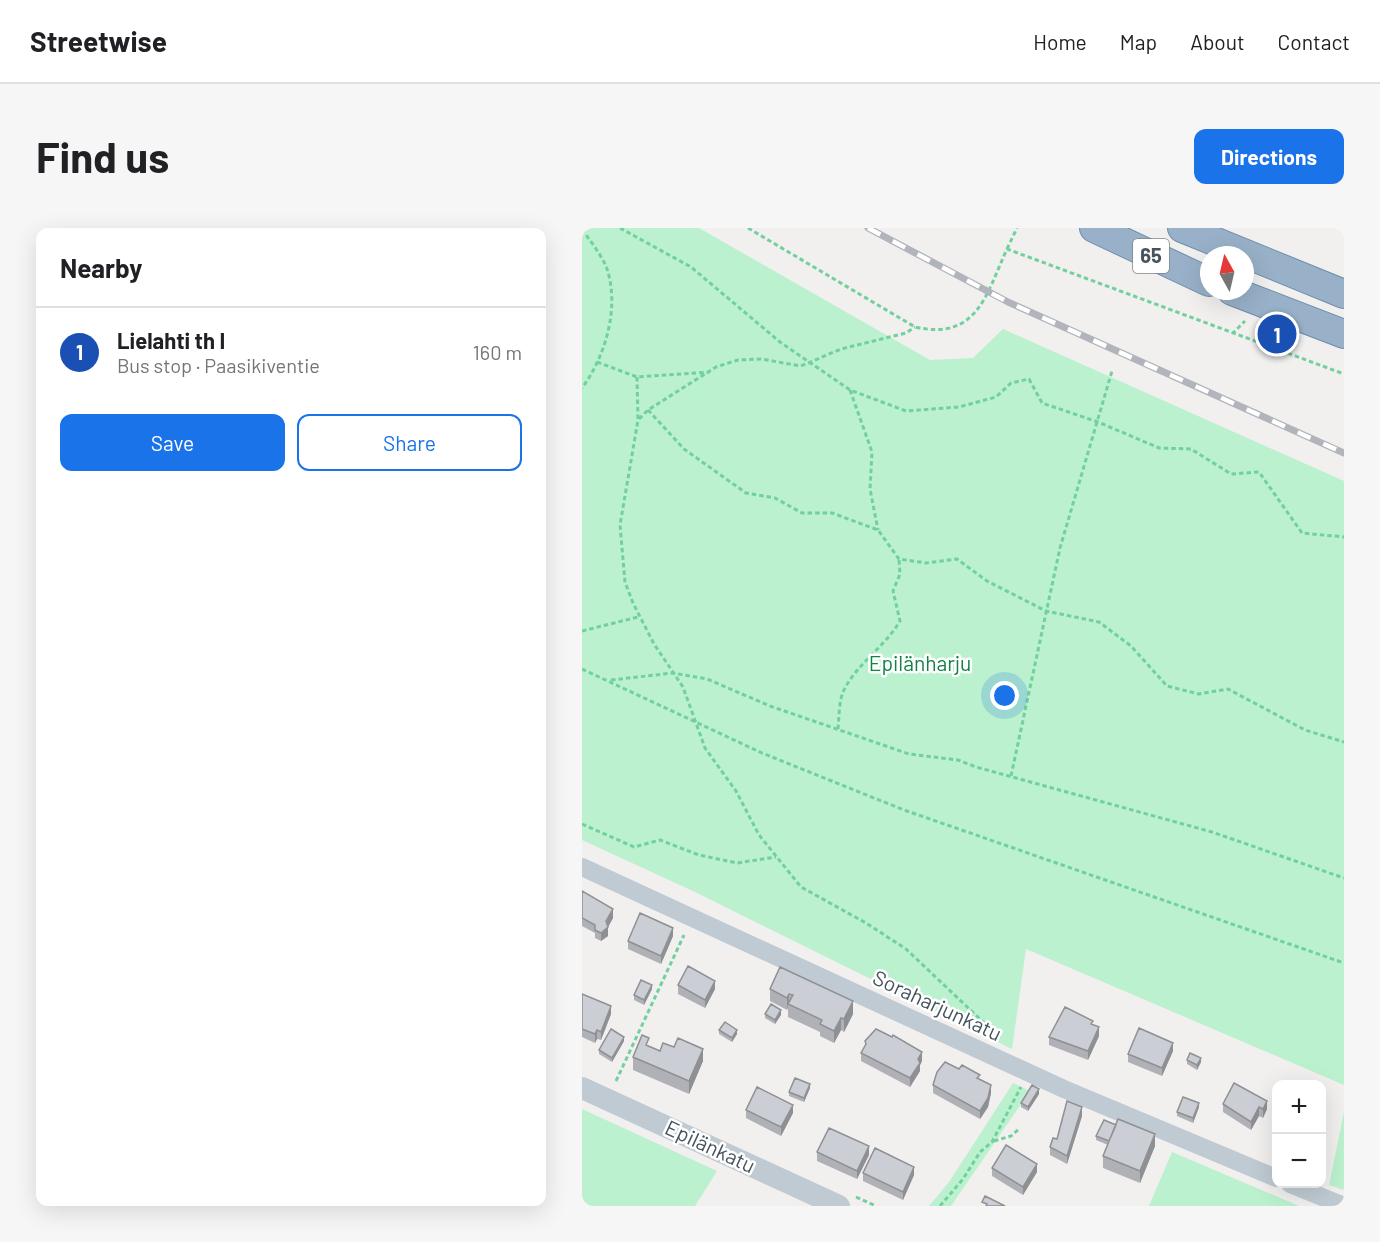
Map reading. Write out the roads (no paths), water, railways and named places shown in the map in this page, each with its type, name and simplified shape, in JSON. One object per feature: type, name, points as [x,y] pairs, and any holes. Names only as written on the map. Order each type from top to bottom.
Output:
[{"type":"highway","name":"65","points":[[1094,228],[1200,278]]},
{"type":"highway","name":"65","points":[[1182,228],[1344,294]]},
{"type":"highway","points":[[1221,228],[1266,251],[1301,277]]},
{"type":"highway","points":[[1254,299],[1344,334]]},
{"type":"street","name":"Soraharjunkatu","points":[[582,867],[1030,1073],[1272,1176]]},
{"type":"street","name":"Epilänkatu","points":[[582,1088],[839,1206]]},
{"type":"street","points":[[1300,1188],[1344,1206]]},
{"type":"railway","points":[[868,228],[1008,302],[1344,453]]},
{"type":"place","name":"Lielahti th I","points":[[1277,334]]},
{"type":"park label","name":"Epilänharju","points":[[920,664]]}]
